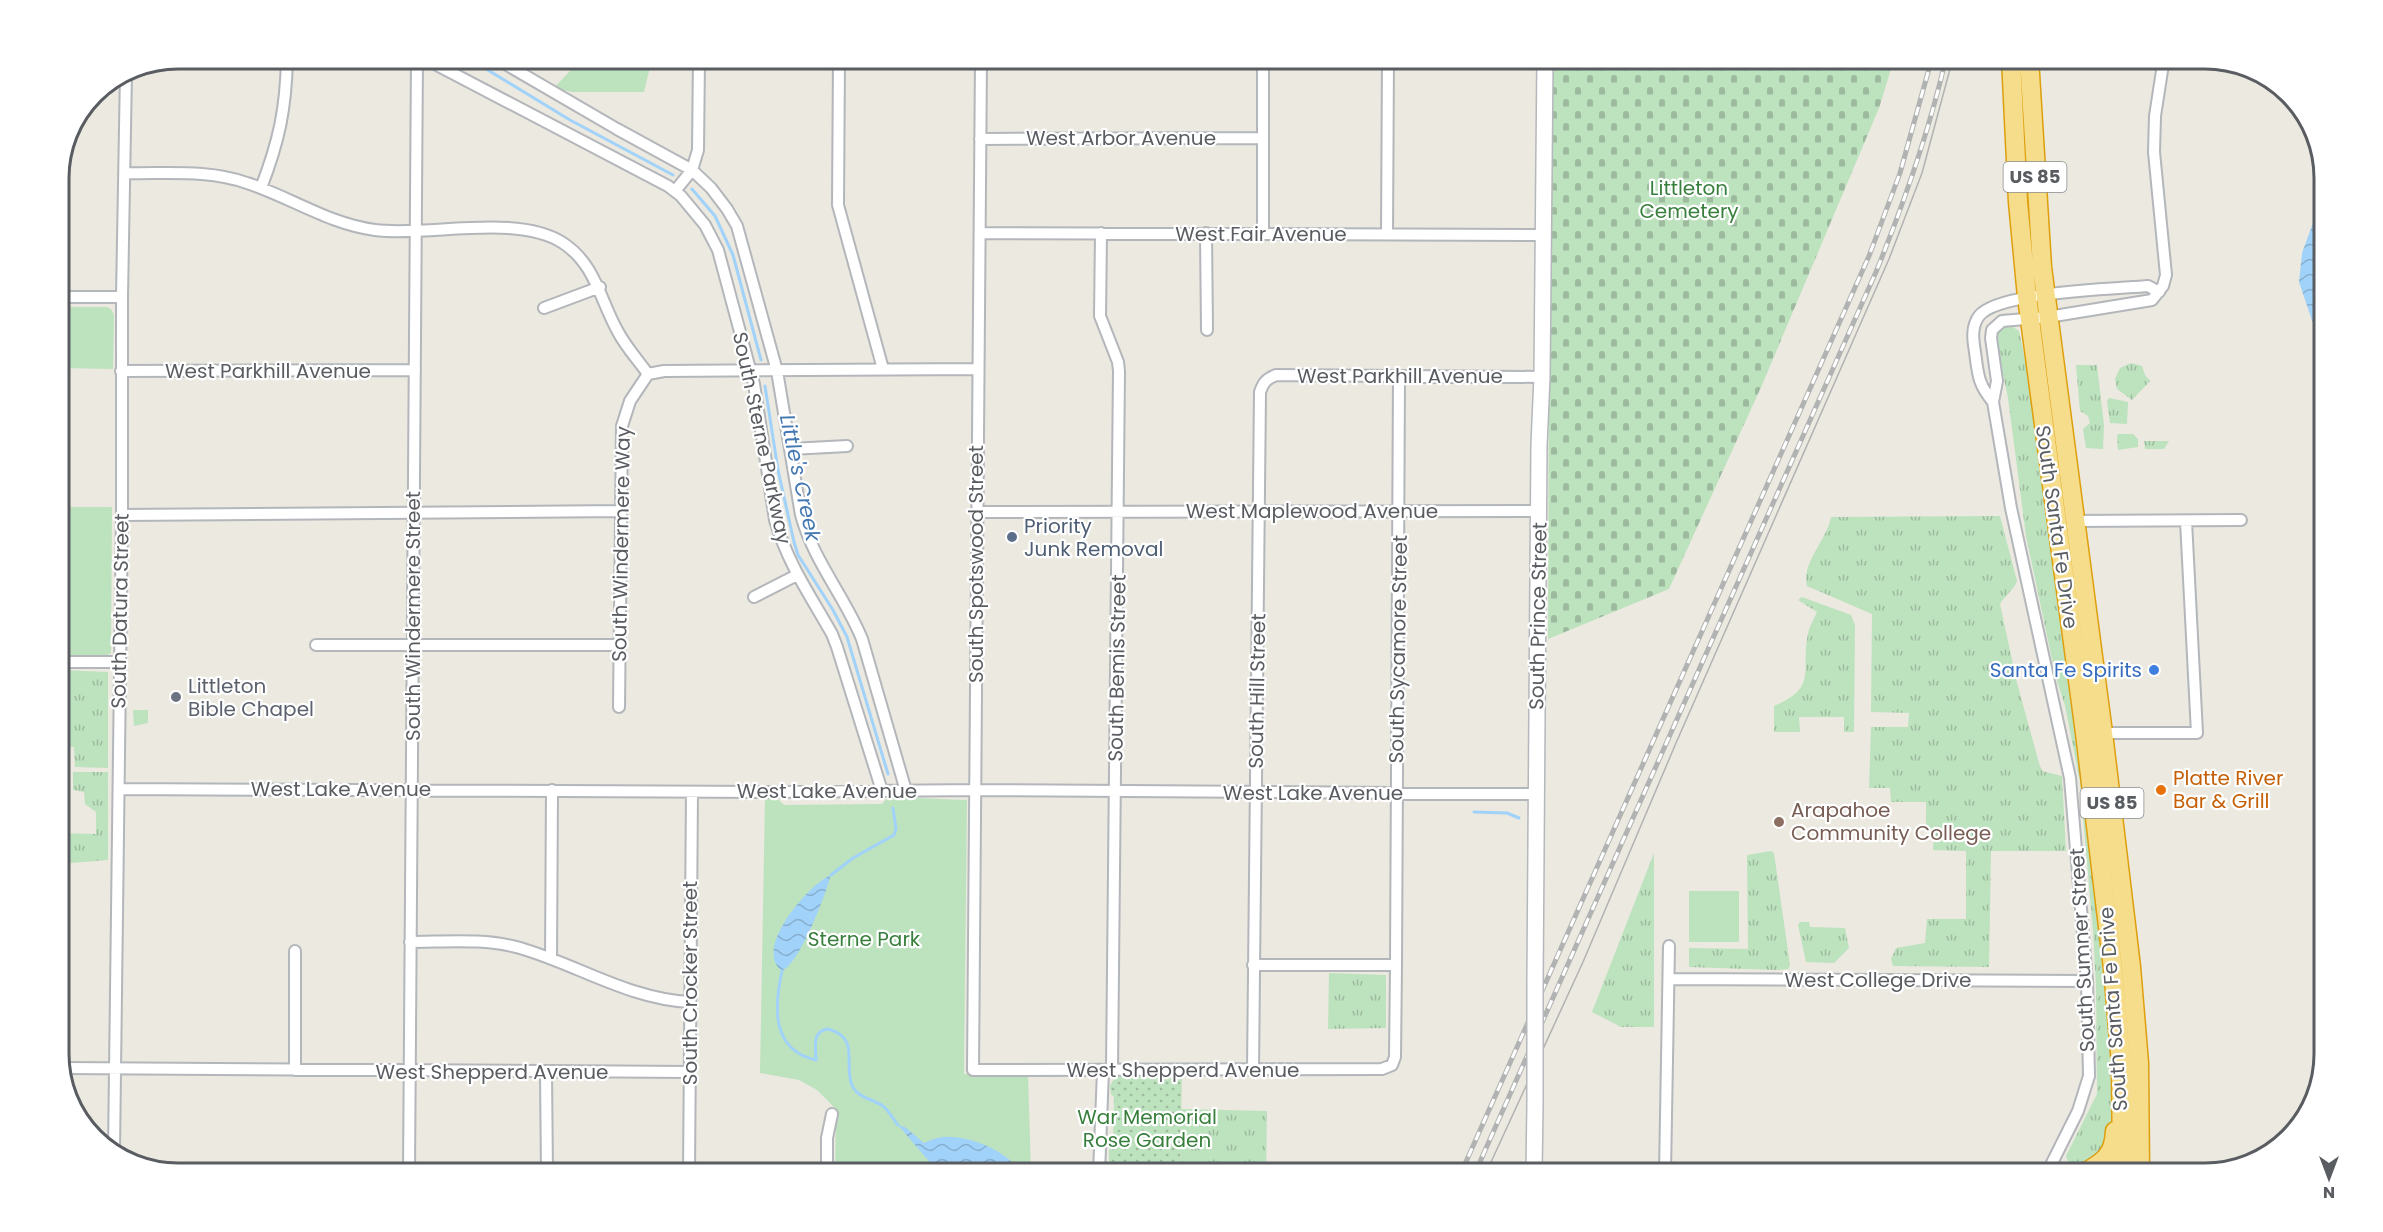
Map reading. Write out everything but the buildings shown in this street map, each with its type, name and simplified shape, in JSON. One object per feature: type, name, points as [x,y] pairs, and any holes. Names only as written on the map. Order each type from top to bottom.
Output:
[{"type":"highway","name":"South Santa Fe Drive","points":[[2012,69],[2018,202],[2036,296],[2048,317],[2066,521],[2094,733],[2134,997],[2139,1063],[2140,1163]]},
{"type":"highway","name":"South Santa Fe Drive","points":[[2030,69],[2037,201],[2036,296],[2030,318],[2066,521]]},
{"type":"highway","name":"South Santa Fe Drive","points":[[2094,733],[2121,1064],[2122,1163]]},
{"type":"highway","points":[[2102,1163],[2107,1160],[2115,1138],[2111,1020],[2116,998]]},
{"type":"street","points":[[261,188],[281,128],[287,69]]},
{"type":"street","name":"South Windermere Street","points":[[409,1163],[418,69]]},
{"type":"street","points":[[445,69],[675,191],[692,170],[698,150],[699,69]]},
{"type":"street","name":"South Sterne Parkway","points":[[514,69],[692,170],[711,188],[737,226],[777,370],[806,533],[862,639],[906,791]]},
{"type":"street","points":[[839,69],[838,205],[883,369]]},
{"type":"street","name":"South Spotswood Street","points":[[973,1070],[981,69]]},
{"type":"street","points":[[1263,69],[1263,234]]},
{"type":"street","points":[[1387,234],[1388,69]]},
{"type":"street","name":"South Prince Street","points":[[1534,1163],[1539,444],[1542,377],[1545,69]]},
{"type":"street","points":[[2159,292],[2166,275],[2154,152],[2155,116],[2162,69]]},
{"type":"street","name":"South Datura Street","points":[[114,1142],[126,83]]},
{"type":"street","name":"West Arbor Avenue","points":[[980,139],[1263,138]]},
{"type":"street","points":[[125,173],[209,174],[228,177],[261,188],[337,221],[376,230],[512,228],[538,232],[563,243],[585,263],[600,287],[616,328],[648,374],[664,370],[978,369]]},
{"type":"street","name":"South Sterne Parkway","points":[[675,191],[705,225],[718,250],[750,370],[766,453],[775,520],[788,559],[832,634],[882,791]]},
{"type":"street","name":"West Fair Avenue","points":[[980,233],[1543,235]]},
{"type":"street","name":"South Bemis Street","points":[[1100,1163],[1107,1070],[1115,792],[1119,511],[1119,371],[1118,362],[1100,316],[1101,233]]},
{"type":"street","points":[[1206,233],[1207,330]]},
{"type":"street","name":"South Sumner Street","points":[[1993,402],[1981,387],[1973,340],[1978,317],[1992,305],[2036,296],[2148,286],[2159,292],[2152,300],[2048,317],[2002,321],[1992,330],[1991,338],[1997,381],[1993,402],[2021,556],[2067,757],[2087,981],[2088,1076],[2078,1111],[2052,1163]]},
{"type":"street","points":[[544,308],[600,287]]},
{"type":"street","points":[[69,297],[122,297]]},
{"type":"street","name":"West Parkhill Avenue","points":[[121,371],[415,370]]},
{"type":"street","name":"South Windermere Way","points":[[619,707],[620,511],[624,415],[630,401],[648,374]]},
{"type":"street","name":"West Parkhill Avenue","points":[[1262,384],[1268,378],[1276,375],[1542,377]]},
{"type":"street","name":"South Sycamore Street","points":[[1392,1065],[1395,1057],[1396,965],[1399,377]]},
{"type":"street","name":"South Hill Street","points":[[1253,1070],[1260,392],[1262,384]]},
{"type":"street","points":[[791,449],[846,446]]},
{"type":"street","points":[[122,515],[620,511]]},
{"type":"street","name":"West Maplewood Avenue","points":[[977,512],[1540,511]]},
{"type":"street","points":[[2066,521],[2241,520]]},
{"type":"street","points":[[2094,733],[2197,733],[2186,521]]},
{"type":"street","points":[[754,597],[797,575]]},
{"type":"street","points":[[316,645],[619,645]]},
{"type":"street","points":[[69,662],[119,662]]},
{"type":"street","name":"West Lake Avenue","points":[[118,789],[692,792],[975,790],[1536,794]]},
{"type":"street","points":[[551,959],[552,790]]},
{"type":"street","name":"South Crocker Street","points":[[689,1163],[692,792]]},
{"type":"street","points":[[410,942],[504,944],[551,959],[642,995],[690,1002]]},
{"type":"street","points":[[1665,1163],[1669,946]]},
{"type":"street","points":[[295,951],[295,1070]]},
{"type":"street","points":[[1253,965],[1396,965]]},
{"type":"street","name":"West College Drive","points":[[1669,979],[2087,981]]},
{"type":"street","name":"West Shepperd Avenue","points":[[973,1070],[1382,1070],[1392,1065]]},
{"type":"street","name":"West Shepperd Avenue","points":[[70,1068],[546,1073],[690,1072]]},
{"type":"street","points":[[546,1073],[547,1163]]},
{"type":"street","points":[[827,1163],[827,1138],[832,1114]]},
{"type":"green space","points":[[572,69],[650,69],[644,92],[572,92],[554,88]]},
{"type":"green space","name":"Littleton Cemetery","points":[[1550,69],[1891,69],[1879,108],[1762,385],[1669,589],[1548,639]]},
{"type":"green space","points":[[69,307],[107,307],[111,309],[114,315],[113,369],[69,368]]},
{"type":"green space","points":[[2005,327],[2013,327],[2019,331],[2026,364],[2046,512],[2058,561],[2092,824],[2112,1073],[2112,1144],[2092,1163],[2068,1162],[2066,1156],[2097,1094],[2096,986],[2080,782],[2026,536],[2008,398],[1996,340],[1998,332]]},
{"type":"green space","points":[[2131,363],[2142,366],[2150,381],[2132,400],[2117,389],[2115,379],[2120,368]]},
{"type":"green space","points":[[2076,365],[2097,365],[2104,425],[2103,449],[2086,448],[2083,429],[2090,423],[2088,416],[2080,411]]},
{"type":"green space","points":[[2109,398],[2128,402],[2127,424],[2110,423],[2107,401]]},
{"type":"green space","points":[[2133,434],[2138,439],[2138,447],[2118,450],[2117,435]]},
{"type":"green space","points":[[2144,441],[2169,441],[2164,449],[2145,449]]},
{"type":"green space","points":[[69,507],[112,507],[111,653],[106,656],[69,657]]},
{"type":"green space","points":[[2000,516],[2017,581],[2000,604],[2017,683],[2039,763],[2042,771],[2062,776],[2066,851],[1991,851],[1989,967],[1893,966],[1891,959],[1896,948],[1925,943],[1927,919],[1966,919],[1966,851],[1933,850],[1934,831],[1926,831],[1926,802],[1891,802],[1890,788],[1869,788],[1871,727],[1908,727],[1909,713],[1871,712],[1872,614],[1807,586],[1806,577],[1811,560],[1829,526],[1831,517]]},
{"type":"green space","points":[[1802,597],[1851,615],[1855,625],[1854,732],[1844,732],[1844,717],[1799,717],[1800,732],[1774,732],[1774,706],[1797,692],[1805,676],[1808,634],[1817,612],[1798,600]]},
{"type":"green space","points":[[69,670],[108,672],[108,768],[75,767],[74,747],[69,747]]},
{"type":"green space","points":[[133,710],[148,710],[148,723],[134,726]]},
{"type":"green space","points":[[73,772],[108,772],[108,860],[69,863],[69,833],[96,834],[96,812],[85,804],[84,792],[73,790]]},
{"type":"green space","name":"Sterne Park","points":[[888,797],[967,800],[964,1074],[1028,1074],[1031,1163],[835,1163],[836,1109],[817,1090],[799,1080],[760,1073],[765,799],[778,799],[784,805],[882,804]]},
{"type":"green space","points":[[1771,851],[1774,853],[1790,965],[1788,969],[1689,967],[1689,948],[1748,949],[1747,855]]},
{"type":"green space","points":[[1654,853],[1654,1027],[1621,1027],[1592,1012]]},
{"type":"green space","points":[[1689,891],[1739,891],[1739,942],[1689,942]]},
{"type":"green space","points":[[1800,922],[1809,922],[1810,927],[1845,928],[1849,948],[1834,963],[1806,962],[1798,925]]},
{"type":"green space","points":[[1329,973],[1386,975],[1386,1028],[1328,1029]]},
{"type":"green space","name":"War Memorial Rose Garden","points":[[1124,1075],[1182,1075],[1180,1163],[1109,1163],[1109,1149],[1113,1144],[1114,1097],[1110,1086],[1114,1079]]},
{"type":"green space","points":[[1181,1109],[1267,1111],[1266,1163],[1180,1163]]},
{"type":"water","points":[[2314,220],[2314,326],[2299,282],[2302,253]]},
{"type":"water","points":[[831,875],[804,943],[782,971],[775,961],[774,948],[779,933],[798,903],[810,890]]},
{"type":"water","points":[[898,1125],[905,1127],[924,1143],[940,1137],[975,1141],[998,1151],[1013,1163],[930,1163]]},
{"type":"waterway","name":"Little's Creek","points":[[486,69],[570,120],[673,175]]},
{"type":"waterway","name":"Little's Creek","points":[[692,189],[715,216],[733,255],[761,360]]},
{"type":"waterway","name":"Little's Creek","points":[[765,386],[778,470],[798,555],[833,610],[847,637],[888,774]]},
{"type":"waterway","name":"Little's Creek","points":[[831,875],[853,858],[894,835],[896,829],[893,808]]},
{"type":"waterway","points":[[1474,812],[1507,813],[1519,818]]},
{"type":"waterway","name":"Little's Creek","points":[[782,971],[777,1012],[783,1037],[801,1055],[816,1060],[816,1041],[819,1033],[828,1029],[838,1033],[848,1045],[850,1077],[854,1089],[861,1096],[883,1106],[898,1125]]},
{"type":"tram line","points":[[1491,1163],[1583,962],[1676,743],[1889,259],[1922,173],[1950,69]]},
{"type":"railway","points":[[1465,1163],[1869,256],[1900,173],[1929,69]]},
{"type":"railway","points":[[1479,1163],[1876,272],[1915,167],[1943,69]]},
{"type":"place","name":"Priority Junk Removal","points":[[1012,537]]},
{"type":"place","name":"Santa Fe Spirits","points":[[2154,670]]},
{"type":"place","name":"Littleton Bible Chapel","points":[[176,697]]},
{"type":"place","name":"Platte River Bar & Grill","points":[[2161,790]]},
{"type":"place","name":"Arapahoe Community College","points":[[1779,822]]}]
